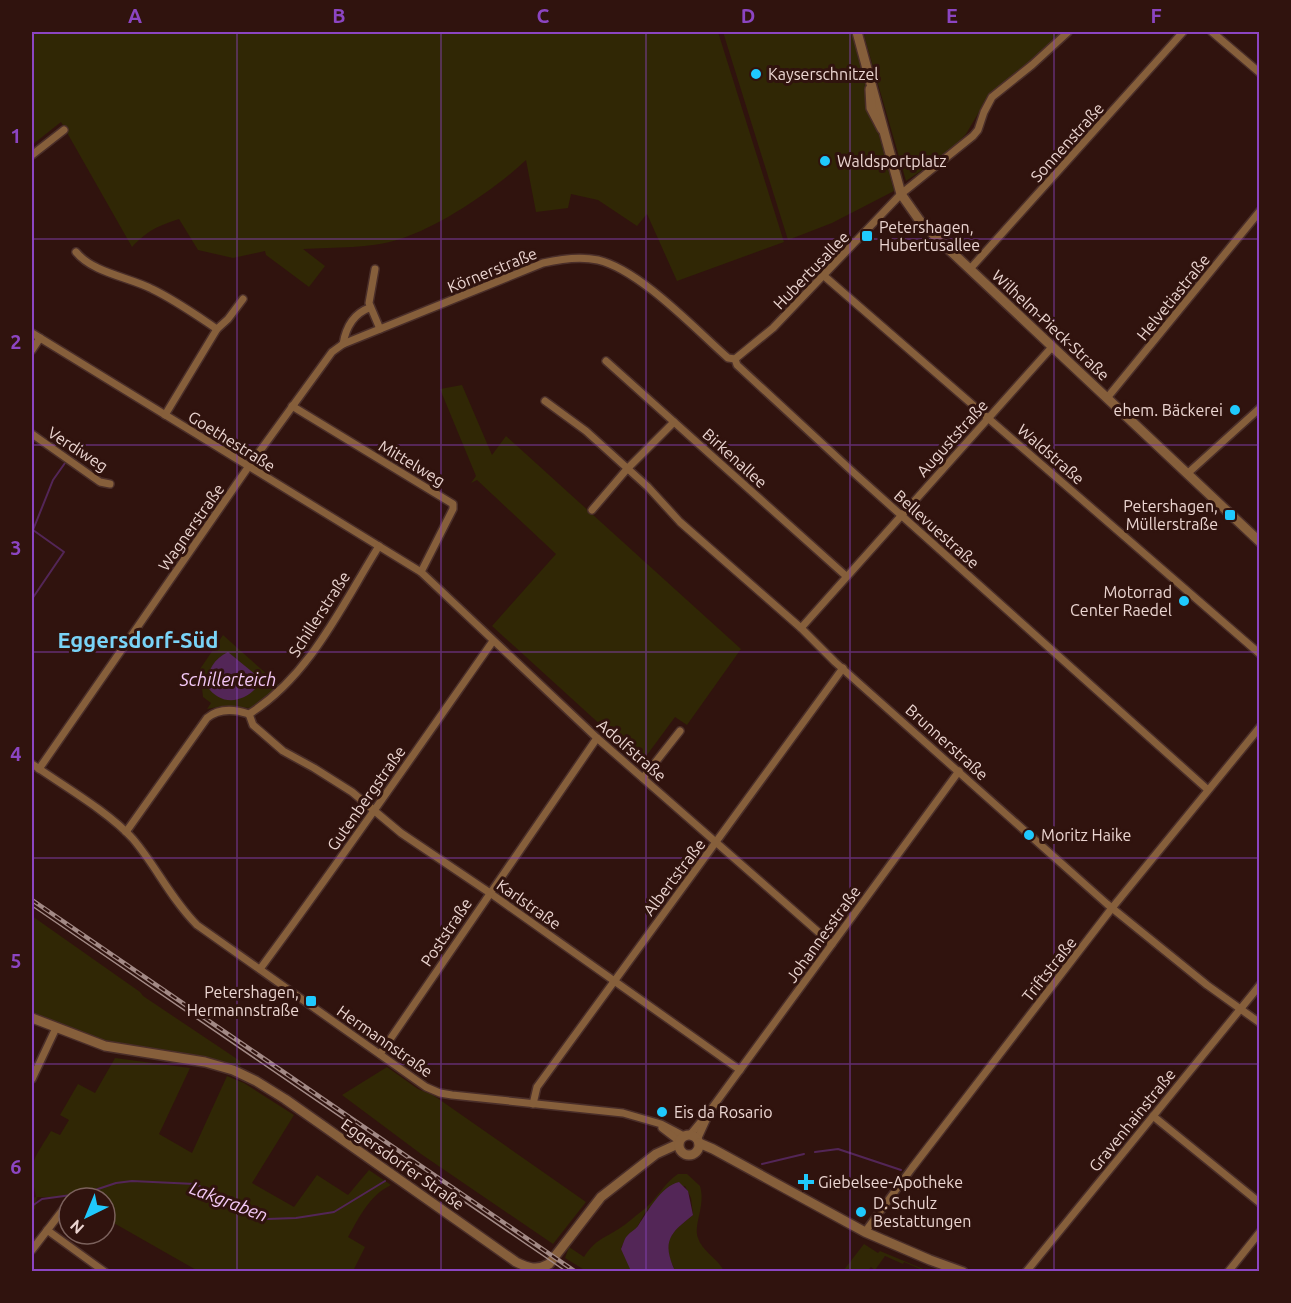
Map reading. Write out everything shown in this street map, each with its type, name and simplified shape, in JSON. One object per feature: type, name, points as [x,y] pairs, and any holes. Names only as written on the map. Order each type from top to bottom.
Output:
[{"type":"street","name":"Wilhelm-Pieck-Straße","points":[[857,32],[882,117],[901,194],[926,226],[1260,542]]},
{"type":"street","name":"Hubertusallee","points":[[735,359],[774,328],[901,194],[973,136],[978,130],[992,97],[1068,32]]},
{"type":"street","name":"Sonnenstraße","points":[[970,269],[1183,32]]},
{"type":"street","points":[[1212,32],[1260,73]]},
{"type":"street","points":[[32,155],[64,130]]},
{"type":"street","name":"Helvetiastraße","points":[[1107,398],[1260,212]]},
{"type":"street","points":[[76,252],[81,258],[103,270],[152,288],[217,329]]},
{"type":"street","name":"Körnerstraße","points":[[343,344],[543,263],[556,260],[584,258],[607,263],[629,274],[651,290]]},
{"type":"street","points":[[375,269],[369,308],[381,329]]},
{"type":"street","name":"Waldstraße","points":[[823,275],[1260,654]]},
{"type":"street","name":"Bellevuestraße","points":[[651,290],[728,358],[735,359],[737,365],[901,515],[1207,789]]},
{"type":"street","points":[[165,415],[217,329],[243,299]]},
{"type":"street","name":"Wagnerstraße","points":[[39,769],[249,466],[332,352],[343,344],[346,328],[350,322],[361,311],[369,308]]},
{"type":"street","name":"Goethestraße","points":[[32,333],[420,572]]},
{"type":"street","points":[[32,350],[40,338]]},
{"type":"street","name":"Auguststraße","points":[[801,628],[1052,347]]},
{"type":"street","name":"Birkenallee","points":[[606,361],[846,576]]},
{"type":"street","name":"Brunnerstraße","points":[[545,400],[586,431],[648,487],[680,522],[1112,908],[1260,1023]]},
{"type":"street","name":"Mittelweg","points":[[292,406],[453,504],[453,509],[420,572]]},
{"type":"street","points":[[1187,474],[1260,408]]},
{"type":"street","points":[[592,510],[627,469],[674,422]]},
{"type":"street","name":"Verdiweg","points":[[32,434],[100,482],[110,484]]},
{"type":"street","name":"Schillerstraße","points":[[249,714],[277,694],[309,658],[379,546]]},
{"type":"street","name":"Adolfstraße","points":[[420,572],[597,738],[832,944]]},
{"type":"street","name":"Gutenbergstraße","points":[[260,969],[318,891],[493,641]]},
{"type":"street","name":"Albertstraße","points":[[533,1104],[537,1087],[843,668]]},
{"type":"street","points":[[126,832],[207,718],[216,712],[226,710],[249,714]]},
{"type":"street","name":"Karlstraße","points":[[249,714],[253,725],[283,751],[352,792],[401,833],[490,893],[740,1070]]},
{"type":"street","name":"Triftstraße","points":[[865,1232],[1112,908],[1260,727]]},
{"type":"street","points":[[643,778],[680,730]]},
{"type":"street","name":"Poststraße","points":[[380,1054],[597,738]]},
{"type":"street","name":"Hermannstraße","points":[[32,764],[110,818],[126,832],[197,925],[426,1087],[440,1093],[623,1113],[668,1127],[687,1142]]},
{"type":"street","name":"Johannesstraße","points":[[687,1142],[959,771]]},
{"type":"street","name":"Gravenhainstraße","points":[[1026,1272],[1260,985]]},
{"type":"street","name":"Eggersdorfer Straße","points":[[32,1018],[102,1045],[205,1062],[246,1076],[285,1099],[516,1262],[533,1270],[542,1268],[552,1261],[602,1197],[656,1154],[687,1142]]},
{"type":"street","points":[[32,1079],[56,1028]]},
{"type":"street","points":[[1153,1116],[1260,1203]]},
{"type":"street","points":[[687,1142],[698,1150],[695,1154],[703,1152],[723,1156]]},
{"type":"street","points":[[687,1142],[723,1156],[865,1232],[963,1272]]},
{"type":"street","points":[[32,1250],[57,1217]]},
{"type":"street","points":[[47,1230],[105,1272]]},
{"type":"street","points":[[1228,1272],[1260,1232]]},
{"type":"shaded area","points":[[32,32],[718,32],[784,242],[677,281],[647,214],[637,226],[598,200],[571,194],[568,208],[536,212],[526,160],[467,206],[416,233],[377,244],[303,249],[325,266],[309,287],[266,255],[265,251],[233,258],[198,250],[179,219],[154,229],[132,247],[61,122],[32,145]]},
{"type":"shaded area","name":"Waldsportplatz","points":[[723,32],[852,32],[866,86],[865,100],[871,120],[878,131],[894,191],[832,223],[788,240]]},
{"type":"shaded area","points":[[863,32],[1066,32],[989,95],[966,134],[950,151],[906,181]]},
{"type":"shaded area","points":[[462,385],[492,455],[506,436],[741,649],[687,725],[675,717],[644,759],[638,759],[492,626],[556,554],[477,480],[471,483],[476,476],[440,389]]},
{"type":"shaded area","points":[[223,635],[279,685],[267,698],[250,708],[224,706],[207,709],[211,703],[203,697],[201,679],[196,675]]},
{"type":"shaded area","points":[[32,916],[143,996],[240,1061],[241,1065],[238,1068],[114,1045],[32,1012]]},
{"type":"shaded area","points":[[115,1058],[190,1068],[159,1134],[192,1153],[227,1076],[244,1083],[294,1115],[252,1183],[294,1207],[317,1175],[348,1195],[369,1170],[391,1185],[371,1201],[348,1237],[365,1247],[353,1271],[198,1271],[117,1225],[117,1186],[57,1186],[57,1197],[37,1197],[35,1209],[32,1210],[32,1198],[36,1197],[32,1168],[36,1156],[51,1131],[60,1135],[69,1120],[60,1115],[78,1084],[95,1093]]},
{"type":"shaded area","points":[[387,1067],[418,1089],[433,1095],[586,1202],[553,1244],[421,1154],[342,1095]]},
{"type":"shaded area","points":[[678,1174],[687,1174],[700,1186],[702,1201],[697,1227],[698,1238],[724,1271],[675,1271],[668,1253],[669,1241],[675,1231],[693,1215],[691,1198],[685,1186],[663,1192],[645,1213],[636,1229],[627,1236],[621,1248],[630,1268],[636,1271],[586,1271],[565,1258],[569,1247],[584,1257],[596,1243],[647,1207]]},
{"type":"shaded area","points":[[864,1244],[878,1253],[880,1251],[928,1271],[919,1271],[920,1269],[885,1256],[875,1270],[871,1267],[867,1271],[843,1271]]},
{"type":"water","name":"Schillerteich","points":[[228,652],[262,680],[257,688],[243,698],[235,700],[220,698],[207,686],[212,666]]},
{"type":"water","points":[[679,1182],[688,1191],[693,1215],[673,1233],[670,1239],[669,1252],[675,1271],[630,1269],[621,1249],[625,1239],[638,1226],[666,1188]]},
{"type":"waterway","points":[[32,599],[64,552],[33,530],[53,480],[65,463]]},
{"type":"waterway","points":[[815,1152],[838,1149],[901,1170]]},
{"type":"waterway","points":[[762,1164],[804,1154]]},
{"type":"waterway","name":"Lakgraben","points":[[32,1206],[42,1199],[86,1193],[116,1183],[132,1181],[195,1184],[267,1219],[296,1218],[334,1212],[385,1181]]},
{"type":"tram line","points":[[32,906],[567,1272]]},
{"type":"railway","points":[[32,900],[576,1272]]},
{"type":"place","name":"Kayserschnitzel","points":[[756,74]]},
{"type":"place","name":"Waldsportplatz","points":[[825,161]]},
{"type":"place","name":"Petershagen, Hubertusallee","points":[[867,236]]},
{"type":"place","name":"ehem. Bäckerei","points":[[1235,410]]},
{"type":"place","name":"Petershagen, Müllerstraße","points":[[1230,515]]},
{"type":"place","name":"Motorrad Center Raedel","points":[[1184,601]]},
{"type":"place","name":"Moritz Haike","points":[[1029,835]]},
{"type":"place","name":"Petershagen, Hermannstraße","points":[[311,1001]]},
{"type":"place","name":"Eis da Rosario","points":[[662,1112]]},
{"type":"place","name":"Giebelsee-Apotheke","points":[[806,1182]]},
{"type":"place","name":"D. Schulz Bestattungen","points":[[861,1212]]},
{"type":"district","name":"Eggersdorf-Süd","points":[[138,639]]}]
